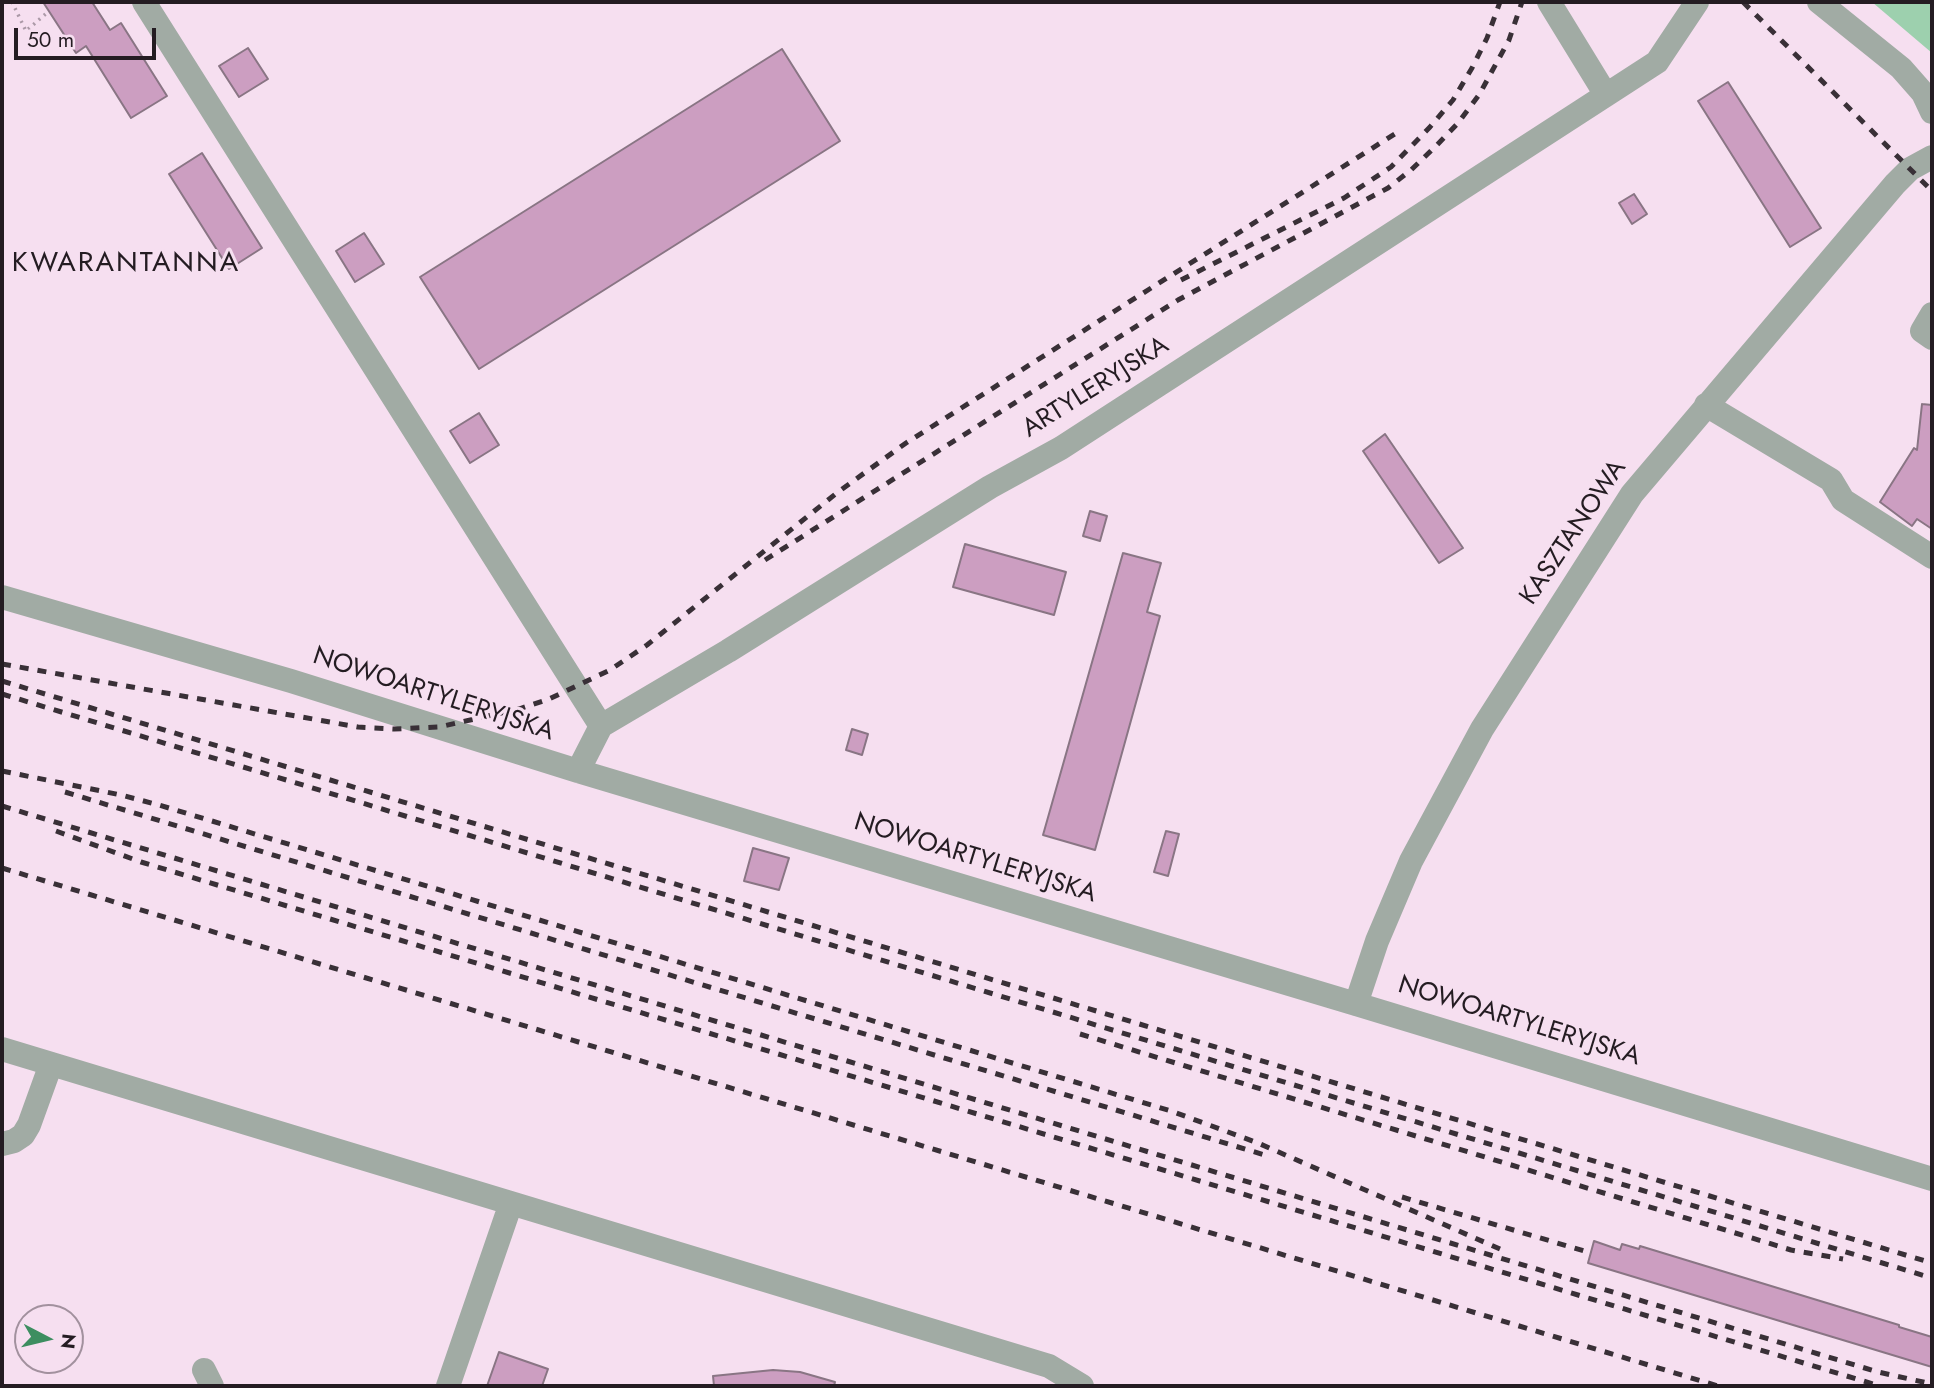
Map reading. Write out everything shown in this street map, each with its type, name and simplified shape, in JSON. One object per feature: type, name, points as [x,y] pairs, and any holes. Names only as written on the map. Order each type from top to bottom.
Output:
[{"type":"lane","points":[[144,2],[601,726],[578,771]]},
{"type":"lane","points":[[1549,2],[1606,95]]},
{"type":"lane","name":"ARTYLERYJSKA","points":[[601,726],[728,651],[990,487],[1061,448],[1657,62],[1697,2]]},
{"type":"lane","points":[[1819,2],[1901,68],[1923,93],[1932,112]]},
{"type":"lane","name":"KASZTANOWA","points":[[1356,1004],[1377,941],[1411,861],[1482,729],[1632,494],[1895,184],[1910,169],[1932,157]]},
{"type":"lane","points":[[1932,314],[1922,331],[1932,338]]},
{"type":"lane","points":[[1706,404],[1831,480],[1843,500],[1932,557]]},
{"type":"lane","name":"NOWOARTYLERYJSKA","points":[[2,597],[291,681],[578,771],[1932,1179]]},
{"type":"lane","points":[[2,1049],[1049,1366],[1082,1386]]},
{"type":"lane","points":[[2,1144],[23,1135],[39,1103],[51,1064]]},
{"type":"lane","points":[[448,1386],[511,1203]]},
{"type":"path","points":[[12,2],[26,31],[49,11]]},
{"type":"shaded area","points":[[1872,2],[1932,2],[1932,53]]},
{"type":"building","points":[[43,2],[92,2],[110,30],[121,23],[167,96],[131,118],[86,46],[76,53]]},
{"type":"building","points":[[248,48],[268,79],[239,97],[219,66]]},
{"type":"building","points":[[782,49],[840,141],[479,369],[420,277]]},
{"type":"building","points":[[1728,82],[1821,228],[1790,247],[1698,101]]},
{"type":"building","points":[[202,153],[262,248],[229,269],[169,174]]},
{"type":"building","points":[[1634,194],[1647,214],[1632,224],[1619,203]]},
{"type":"building","points":[[364,233],[384,264],[355,282],[336,251]]},
{"type":"building","points":[[1922,404],[1932,405],[1932,529],[1917,519],[1912,526],[1880,502],[1914,448],[1917,450]]},
{"type":"building","points":[[479,413],[499,445],[470,463],[450,431]]},
{"type":"building","points":[[1385,434],[1463,548],[1439,563],[1363,451]]},
{"type":"building","points":[[1090,511],[1107,516],[1100,541],[1083,536]]},
{"type":"building","points":[[965,544],[1066,572],[1054,615],[953,587]]},
{"type":"building","points":[[1123,553],[1161,563],[1147,612],[1160,616],[1095,850],[1043,835]]},
{"type":"building","points":[[852,729],[868,734],[862,755],[846,750]]},
{"type":"building","points":[[1166,831],[1179,834],[1168,876],[1154,872]]},
{"type":"building","points":[[753,848],[789,858],[779,890],[744,881]]},
{"type":"building","points":[[1594,1241],[1620,1250],[1622,1244],[1639,1249],[1640,1246],[1932,1337],[1932,1367],[1588,1263]]},
{"type":"building","points":[[499,1352],[548,1369],[542,1386],[487,1386]]},
{"type":"building","points":[[773,1370],[800,1372],[835,1382],[834,1386],[714,1386],[713,1376]]},
{"type":"railway","points":[[1181,280],[1344,198],[1391,167],[1453,100],[1487,38],[1500,2]]},
{"type":"railway","points":[[765,560],[1178,300],[1388,188],[1436,146],[1479,95],[1509,40],[1522,2]]},
{"type":"railway","points":[[1743,2],[1932,191]]},
{"type":"railway","points":[[2,664],[358,727],[439,727],[519,709],[549,699],[610,670],[647,645],[838,492],[906,443],[1401,130]]},
{"type":"railway","points":[[2,681],[1932,1263]]},
{"type":"railway","points":[[2,694],[1932,1278]]},
{"type":"railway","points":[[2,771],[159,805],[1171,1111],[1258,1143],[1500,1249]]},
{"type":"railway","points":[[65,792],[1268,1156]]},
{"type":"railway","points":[[2,806],[1878,1372],[1932,1384]]},
{"type":"railway","points":[[56,831],[141,862],[1880,1386]]},
{"type":"railway","points":[[2,868],[1718,1386]]},
{"type":"railway","points":[[1080,1034],[1791,1250],[1843,1259]]},
{"type":"railway","points":[[1402,1197],[1591,1253]]},
{"type":"district","name":"KWARANTANNA","points":[[126,264]]}]
